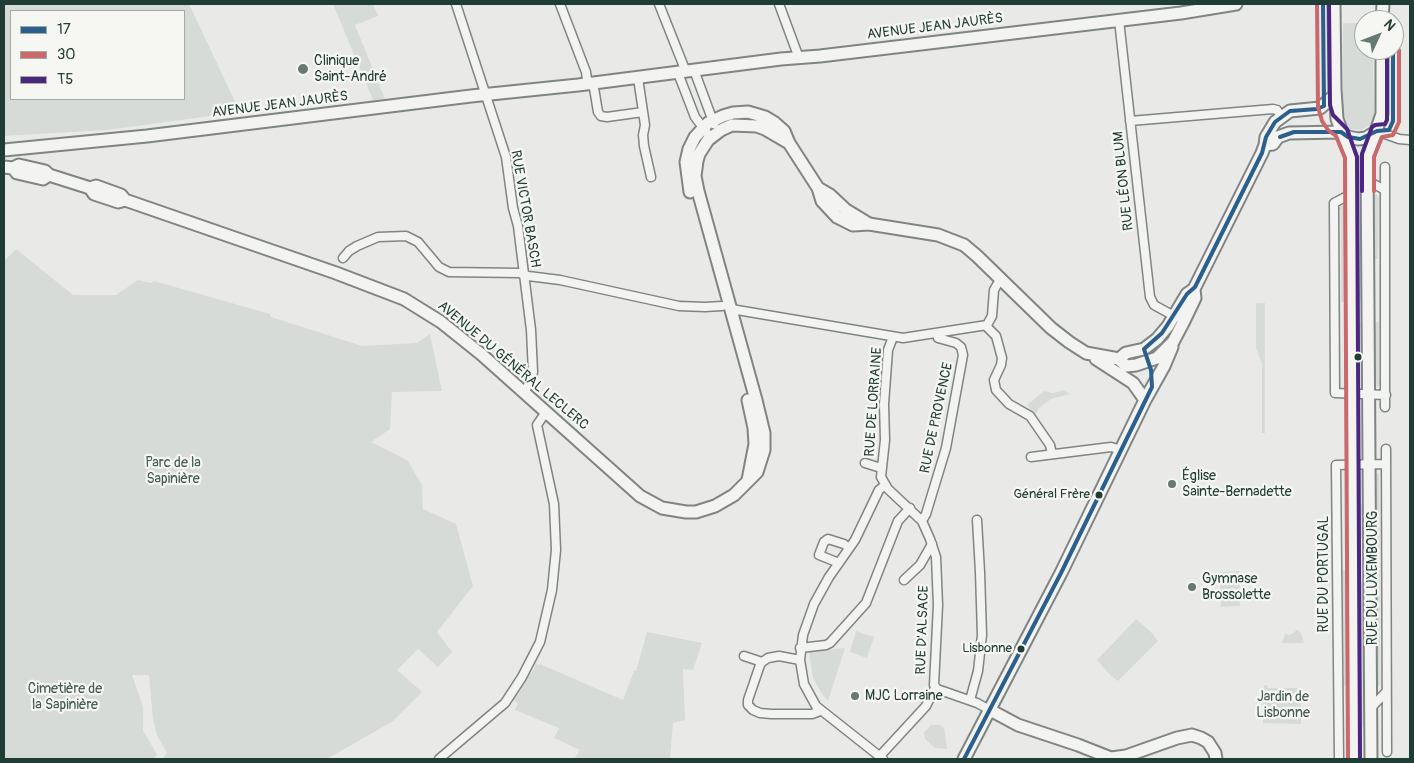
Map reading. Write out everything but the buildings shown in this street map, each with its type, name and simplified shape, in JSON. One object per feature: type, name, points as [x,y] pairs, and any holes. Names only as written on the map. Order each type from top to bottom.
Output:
[{"type":"main road","name":"AVENUE JEAN JAURÈS","points":[[4,150],[147,136],[638,78],[1118,20],[1197,7],[1236,4]]},
{"type":"main road","points":[[1334,4],[1337,119],[1351,157],[1352,194],[1354,759]]},
{"type":"main road","points":[[1371,759],[1368,156],[1382,114],[1382,60]]},
{"type":"main road","points":[[1285,134],[1281,116],[1293,110],[1320,108],[1335,95]]},
{"type":"main road","name":"AVENUE DU GÉNÉRAL LECLERC","points":[[727,307],[690,191],[686,162],[691,142],[702,128],[713,121],[733,113],[748,112],[757,114],[775,123],[784,132],[788,143],[818,188],[822,201],[837,217],[853,226],[869,224],[949,238],[970,250],[1051,328],[1086,352],[1119,359],[1126,366],[1148,361],[1164,352],[1176,336],[1179,319]]},
{"type":"main road","name":"AVENUE DU GÉNÉRAL LECLERC","points":[[1119,359],[1126,353],[1144,349],[1157,339],[1179,319],[1195,298],[1194,289],[1265,145],[1266,137],[1281,116]]},
{"type":"main road","name":"AVENUE DU GÉNÉRAL LECLERC","points":[[8,167],[18,173],[43,179],[49,176],[90,188],[94,194],[118,202],[125,200],[393,294],[422,309],[441,322],[524,392],[647,501],[662,508],[683,512],[704,510],[728,499],[748,480],[755,444],[750,406],[695,176],[699,154],[713,135],[732,125],[749,124],[765,129],[788,143]]},
{"type":"main road","points":[[1265,145],[1273,144],[1278,137],[1294,132],[1342,132],[1348,137],[1360,139],[1377,131]]},
{"type":"main road","points":[[964,759],[1122,450],[1145,400],[1167,359],[1176,336]]},
{"type":"main road","points":[[1144,349],[1152,387]]},
{"type":"main road","points":[[1086,352],[1133,383],[1145,400]]},
{"type":"main road","points":[[990,710],[1018,726],[1078,745],[1106,758],[1123,757],[1177,738],[1192,735],[1208,742],[1216,759]]},
{"type":"street","name":"RUE VICTOR BASCH","points":[[456,4],[506,157],[518,226],[531,330],[533,372],[531,381],[524,392]]},
{"type":"street","points":[[560,4],[587,79],[594,88],[598,112],[601,116],[607,117],[643,112]]},
{"type":"street","points":[[659,4],[686,72],[713,121],[713,135]]},
{"type":"street","points":[[779,4],[799,58]]},
{"type":"street","name":"RUE LÉON BLUM","points":[[1118,20],[1150,297],[1154,305],[1179,319]]},
{"type":"street","points":[[686,72],[695,117],[702,128],[713,135]]},
{"type":"street","points":[[638,78],[645,125],[643,140],[651,177]]},
{"type":"street","points":[[1130,121],[1273,108],[1281,116]]},
{"type":"street","points":[[1377,131],[1399,139],[1410,140]]},
{"type":"street","points":[[1385,167],[1386,407]]},
{"type":"street","points":[[1368,182],[1385,190]]},
{"type":"street","points":[[1352,194],[1334,203],[1335,393],[1386,395]]},
{"type":"street","points":[[343,258],[349,251],[378,237],[406,236],[418,242],[439,267],[449,272],[524,274],[679,306],[727,307],[903,338],[986,326],[992,316],[994,290],[1001,278]]},
{"type":"street","points":[[986,326],[996,336],[1002,358],[994,380],[996,390],[1009,404],[1030,416],[1050,445],[1052,454]]},
{"type":"street","name":"RUE DE PROVENCE","points":[[922,521],[926,514],[946,448],[963,354],[961,347],[956,343],[938,338],[937,333]]},
{"type":"street","name":"RUE DE LORRAINE","points":[[885,485],[881,477],[885,445],[883,411],[888,350],[893,337]]},
{"type":"street","points":[[439,759],[504,703],[522,677],[540,642],[549,607],[555,559],[554,504],[537,425],[546,412]]},
{"type":"street","points":[[1031,457],[1111,447],[1122,450]]},
{"type":"street","name":"RUE DU LUXEMBOURG","points":[[1386,449],[1387,752]]},
{"type":"street","name":"RUE DE LORRAINE","points":[[865,463],[882,468]]},
{"type":"street","points":[[1353,464],[1386,464]]},
{"type":"street","name":"RUE DU PORTUGAL","points":[[1339,759],[1336,465],[1353,464]]},
{"type":"street","points":[[885,485],[879,490],[855,540],[814,604],[800,648],[804,684],[820,711],[881,758],[926,706],[935,688]]},
{"type":"street","name":"RUE D'ALSACE","points":[[885,485],[922,521],[932,544],[936,562],[938,605],[933,682],[935,688],[970,700],[990,710]]},
{"type":"street","points":[[800,648],[830,643],[866,603],[898,521],[910,508]]},
{"type":"street","points":[[970,700],[978,671],[982,635],[977,520]]},
{"type":"street","points":[[839,563],[819,555],[824,542],[828,539],[844,544],[849,548]]},
{"type":"street","name":"RUE D'ALSACE","points":[[904,580],[920,565],[932,544]]},
{"type":"street","points":[[744,656],[762,662]]},
{"type":"street","points":[[800,660],[779,656],[762,662],[748,700],[750,708],[760,713],[772,714],[812,714],[820,711]]},
{"type":"street","points":[[1370,709],[1386,692]]},
{"type":"street","points":[[1338,700],[1345,701],[1354,712]]},
{"type":"green space","points":[[4,4],[189,4],[240,112],[107,130],[4,136]]},
{"type":"green space","points":[[333,4],[373,4],[378,16],[355,25],[385,99],[373,100]]},
{"type":"green space","points":[[1343,23],[1354,23],[1354,60],[1373,60],[1374,116],[1370,125],[1361,130],[1350,129],[1343,117]]},
{"type":"green space","points":[[1356,175],[1363,175],[1364,302],[1357,302]]},
{"type":"green space","points":[[1376,194],[1379,197],[1378,259],[1373,259],[1373,197]]},
{"type":"green space","points":[[1342,205],[1346,207],[1347,302],[1341,302],[1341,210],[1338,209]]},
{"type":"green space","name":"Parc de la Sapinière","points":[[16,249],[73,295],[116,295],[138,280],[151,283],[154,281],[270,314],[271,317],[362,346],[417,343],[430,334],[442,391],[392,392],[390,429],[371,442],[407,460],[422,485],[423,509],[456,524],[473,586],[437,632],[452,652],[438,667],[418,649],[397,670],[422,692],[393,721],[327,759],[162,759],[167,753],[157,735],[153,719],[149,675],[132,675],[143,707],[143,730],[157,755],[153,759],[4,759],[4,261]]},
{"type":"green space","points":[[1256,303],[1265,303],[1265,433],[1262,433],[1262,363],[1256,348]]},
{"type":"green space","points":[[1357,322],[1363,322],[1362,387],[1361,359],[1357,354]]},
{"type":"green space","points":[[1374,322],[1379,322],[1380,385],[1378,387],[1374,385]]},
{"type":"green space","points":[[1063,390],[1070,394],[1051,399],[1039,408],[1035,416],[1027,405],[1044,391],[1053,393]]},
{"type":"green space","points":[[1358,472],[1361,473],[1361,503],[1364,509],[1365,538],[1358,538]]},
{"type":"green space","points":[[1374,474],[1379,474],[1380,549],[1375,549]]},
{"type":"green space","points":[[1342,570],[1348,570],[1349,683],[1346,686],[1342,685],[1341,678],[1344,677]]},
{"type":"green space","points":[[1375,570],[1380,570],[1380,685],[1378,687],[1376,685]]},
{"type":"green space","points":[[1239,571],[1240,606],[1221,607],[1220,572]]},
{"type":"green space","points":[[1358,582],[1365,582],[1366,727],[1358,727]]},
{"type":"green space","points":[[1136,619],[1158,641],[1118,681],[1097,660]]},
{"type":"green space","points":[[1297,630],[1301,633],[1304,643],[1282,643],[1285,634],[1290,635]]},
{"type":"green space","points":[[856,631],[874,637],[867,658],[850,652]]},
{"type":"green space","points":[[647,632],[702,643],[693,670],[683,669],[685,720],[673,723],[670,759],[574,759],[580,750],[554,738],[559,728],[515,710],[518,703],[512,700],[534,669],[536,663],[623,700],[634,671],[636,671]]},
{"type":"green space","points":[[845,648],[828,701],[813,678],[809,652]]},
{"type":"green space","name":"Jardin de Lisbonne","points":[[1264,685],[1267,685],[1268,688],[1301,688],[1301,724],[1263,723]]},
{"type":"green space","points":[[931,725],[940,725],[944,728],[947,749],[935,748],[925,739],[924,732]]},
{"type":"transit line","name":"30","points":[[1317,4],[1318,107],[1322,121],[1328,130],[1336,136],[1345,158],[1348,759]]},
{"type":"transit line","name":"17","points":[[964,759],[1061,573],[1152,387],[1151,370],[1144,349],[1162,333],[1187,294],[1195,287],[1262,153],[1266,137],[1275,122],[1290,111],[1317,109],[1324,106],[1323,4]]},
{"type":"transit line","name":"T5","points":[[1329,4],[1330,105],[1333,115],[1347,129],[1357,157],[1360,759]]},
{"type":"transit line","name":"T5","points":[[1362,191],[1362,154],[1372,127],[1385,124],[1387,120],[1387,60]]},
{"type":"transit line","name":"17","points":[[1280,137],[1294,132],[1341,132],[1348,137],[1360,139],[1377,131],[1389,130],[1393,121],[1393,60]]},
{"type":"transit line","name":"30","points":[[1374,191],[1374,157],[1382,137],[1393,135],[1399,122],[1399,60]]},
{"type":"place","name":"Clinique Saint-André","points":[[303,69]]},
{"type":"place","name":"Église Sainte-Bernadette","points":[[1172,484]]},
{"type":"place","name":"Général Frère","points":[[1099,495]]},
{"type":"place","name":"Gymnase Brossolette","points":[[1192,587]]},
{"type":"place","name":"Lisbonne","points":[[1021,649]]},
{"type":"place","name":"MJC Lorraine","points":[[855,696]]},
{"type":"park label","name":"Cimetière de la Sapinière","points":[[65,698]]}]
